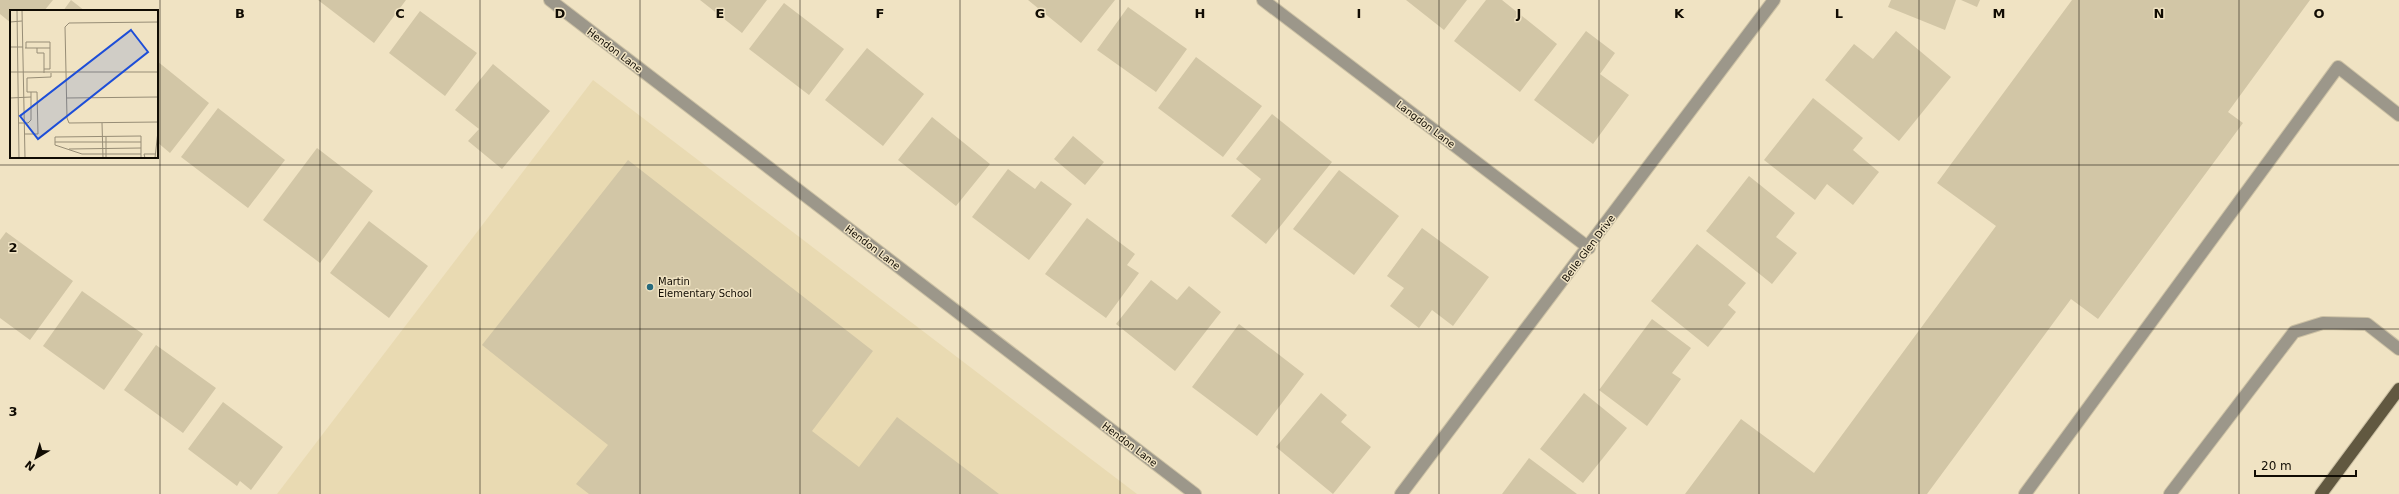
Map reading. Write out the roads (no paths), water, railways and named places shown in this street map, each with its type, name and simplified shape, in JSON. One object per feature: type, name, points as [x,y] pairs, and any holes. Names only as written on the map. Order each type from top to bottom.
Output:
[{"type":"main road","points":[[2321,494],[2399,389]]},
{"type":"street","name":"Hendon Lane","points":[[550,0],[1195,494]]},
{"type":"street","name":"Langdon Lane","points":[[1262,0],[1588,248]]},
{"type":"street","name":"Belle Glen Drive","points":[[1401,494],[1774,0]]},
{"type":"street","points":[[2025,494],[2338,67],[2399,115]]},
{"type":"street","points":[[2170,494],[2294,332],[2323,323],[2367,324],[2399,349]]},
{"type":"place","name":"Martin Elementary School","points":[[650,287]]}]
